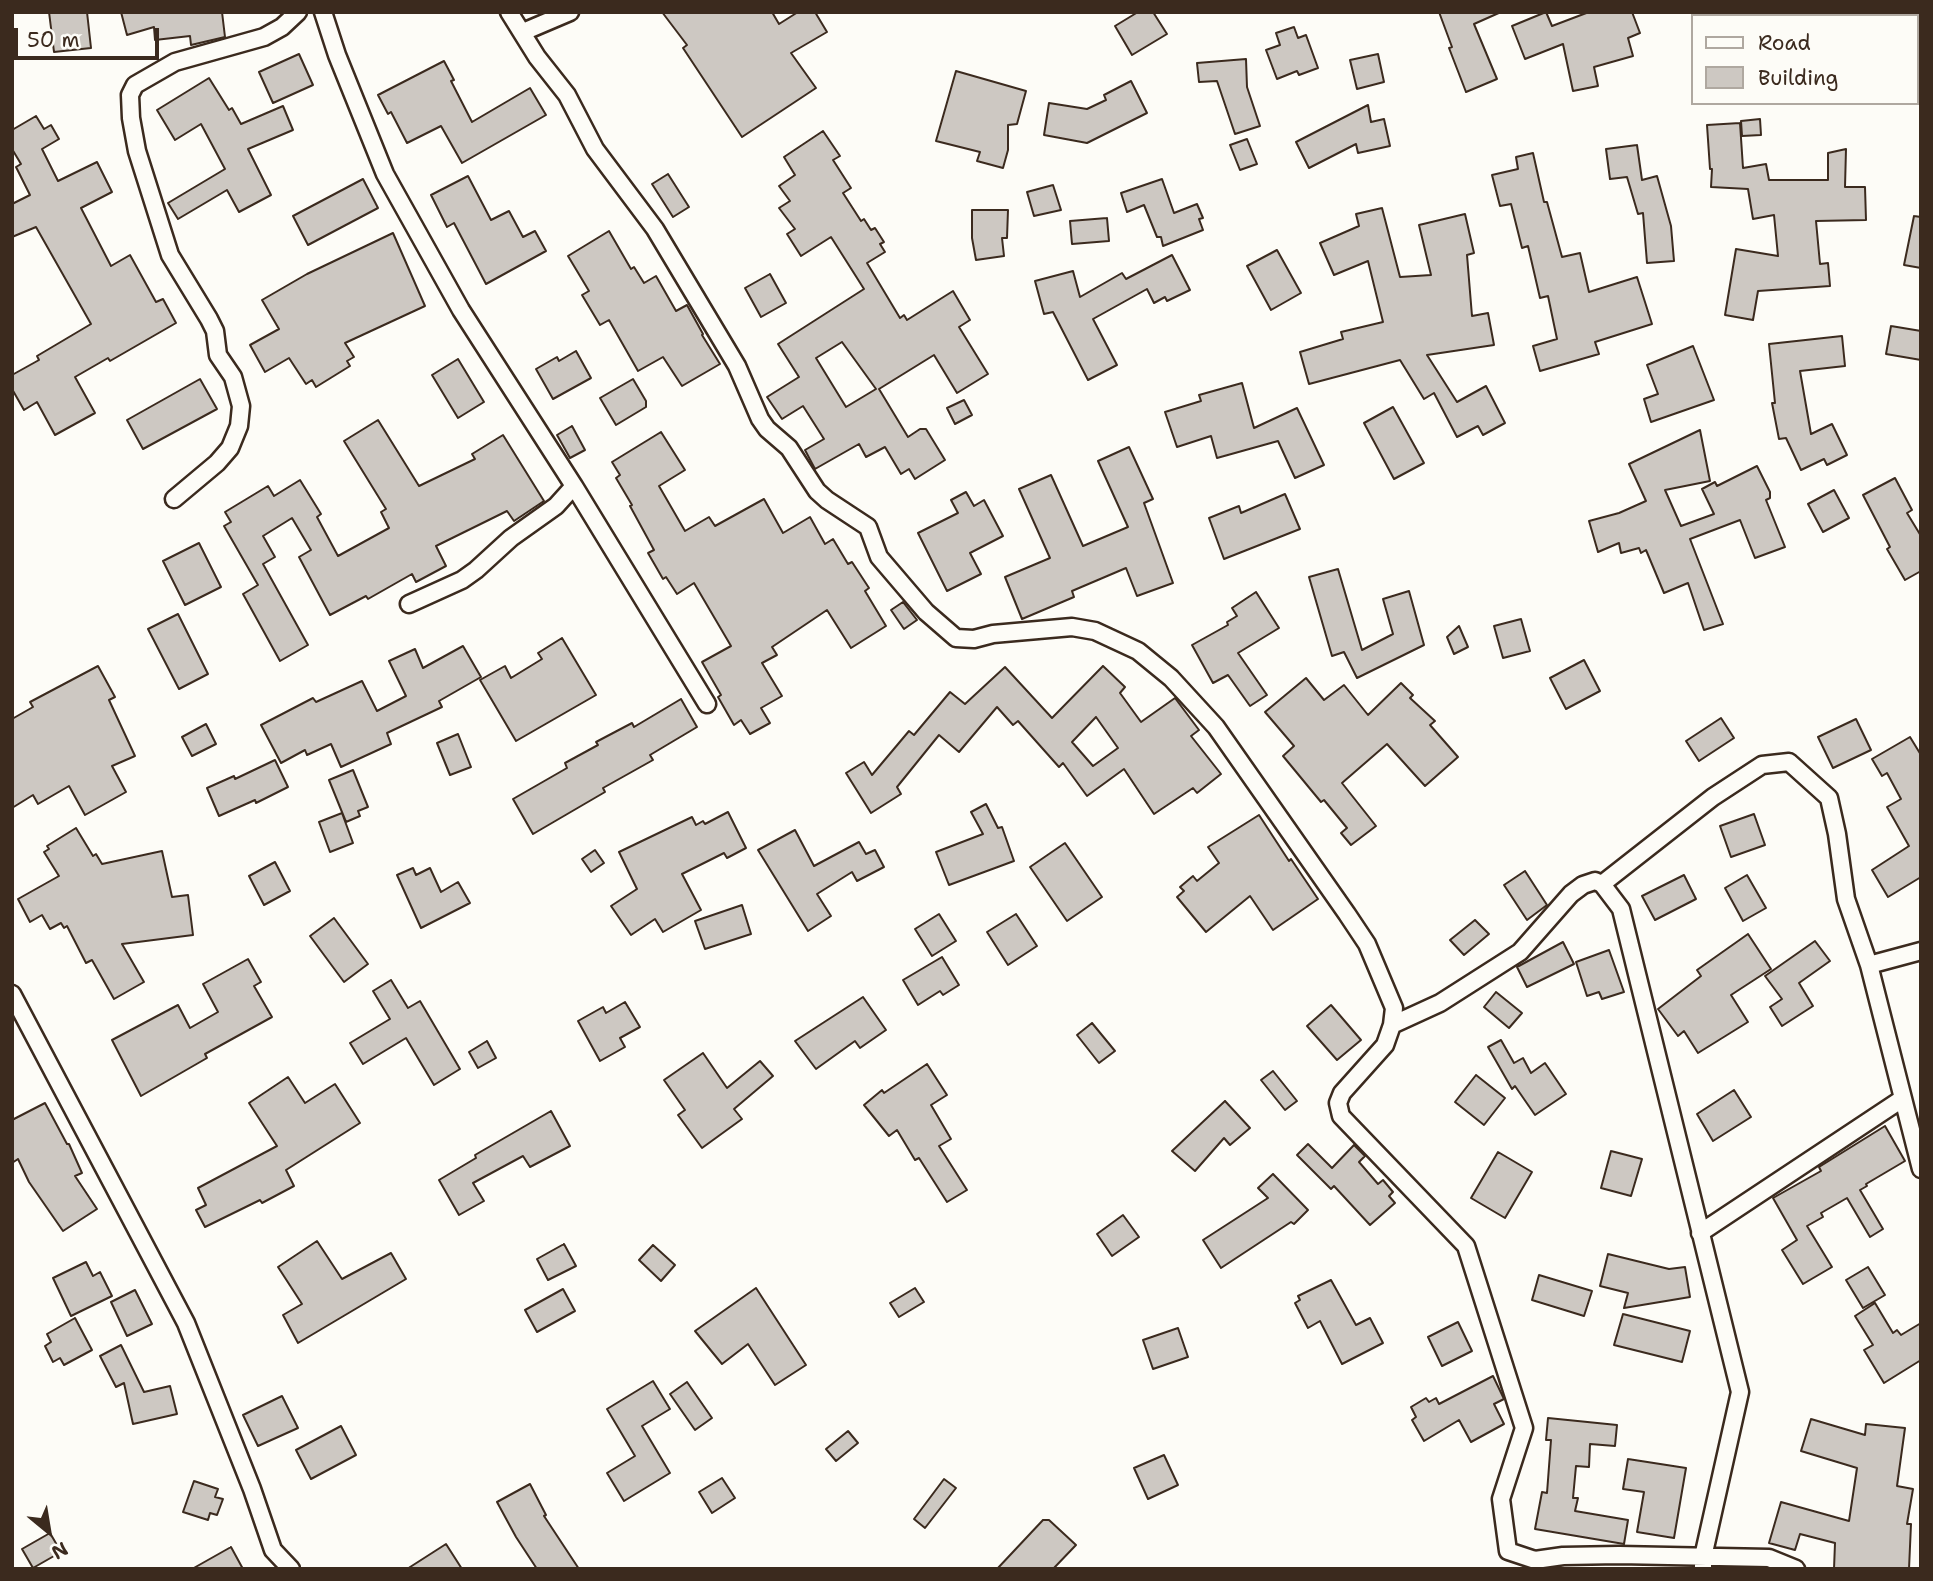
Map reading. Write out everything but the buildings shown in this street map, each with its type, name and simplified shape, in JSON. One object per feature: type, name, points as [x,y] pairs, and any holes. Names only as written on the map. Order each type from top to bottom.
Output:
[{"type":"street","points":[[174,499],[218,463],[230,448],[239,426],[241,406],[233,377],[218,355],[215,331],[170,255],[137,151],[130,95],[135,85],[175,62],[264,37],[282,27],[298,12]]},
{"type":"street","points":[[323,12],[337,55],[385,174],[461,310],[574,486],[707,704]]},
{"type":"street","points":[[509,12],[537,57],[567,94],[595,149],[656,229],[737,366],[760,419],[789,448],[817,491],[869,527],[879,557],[926,612],[956,638],[974,639],[993,634],[1072,627],[1095,631],[1138,651],[1171,678],[1216,727],[1367,944],[1394,1008],[1392,1025],[1385,1045],[1342,1093],[1338,1103],[1341,1116],[1466,1246],[1524,1428],[1501,1499],[1508,1551],[1535,1560],[1563,1556],[1703,1563],[1769,1558],[1796,1569]]},
{"type":"street","points":[[523,32],[570,12]]},
{"type":"street","points":[[409,604],[462,580],[476,570],[511,538],[556,506],[574,486]]},
{"type":"street","points":[[1602,884],[1713,797],[1762,765],[1789,762],[1829,798],[1846,899],[1869,965],[1921,1169]]},
{"type":"street","points":[[1392,1025],[1440,1003],[1520,952],[1571,894],[1583,885],[1595,881],[1602,884],[1621,909],[1740,1392],[1703,1563]]},
{"type":"street","points":[[1869,965],[1921,951]]},
{"type":"street","points":[[12,994],[186,1323],[274,1549],[292,1569]]},
{"type":"street","points":[[1700,1233],[1902,1099]]}]
